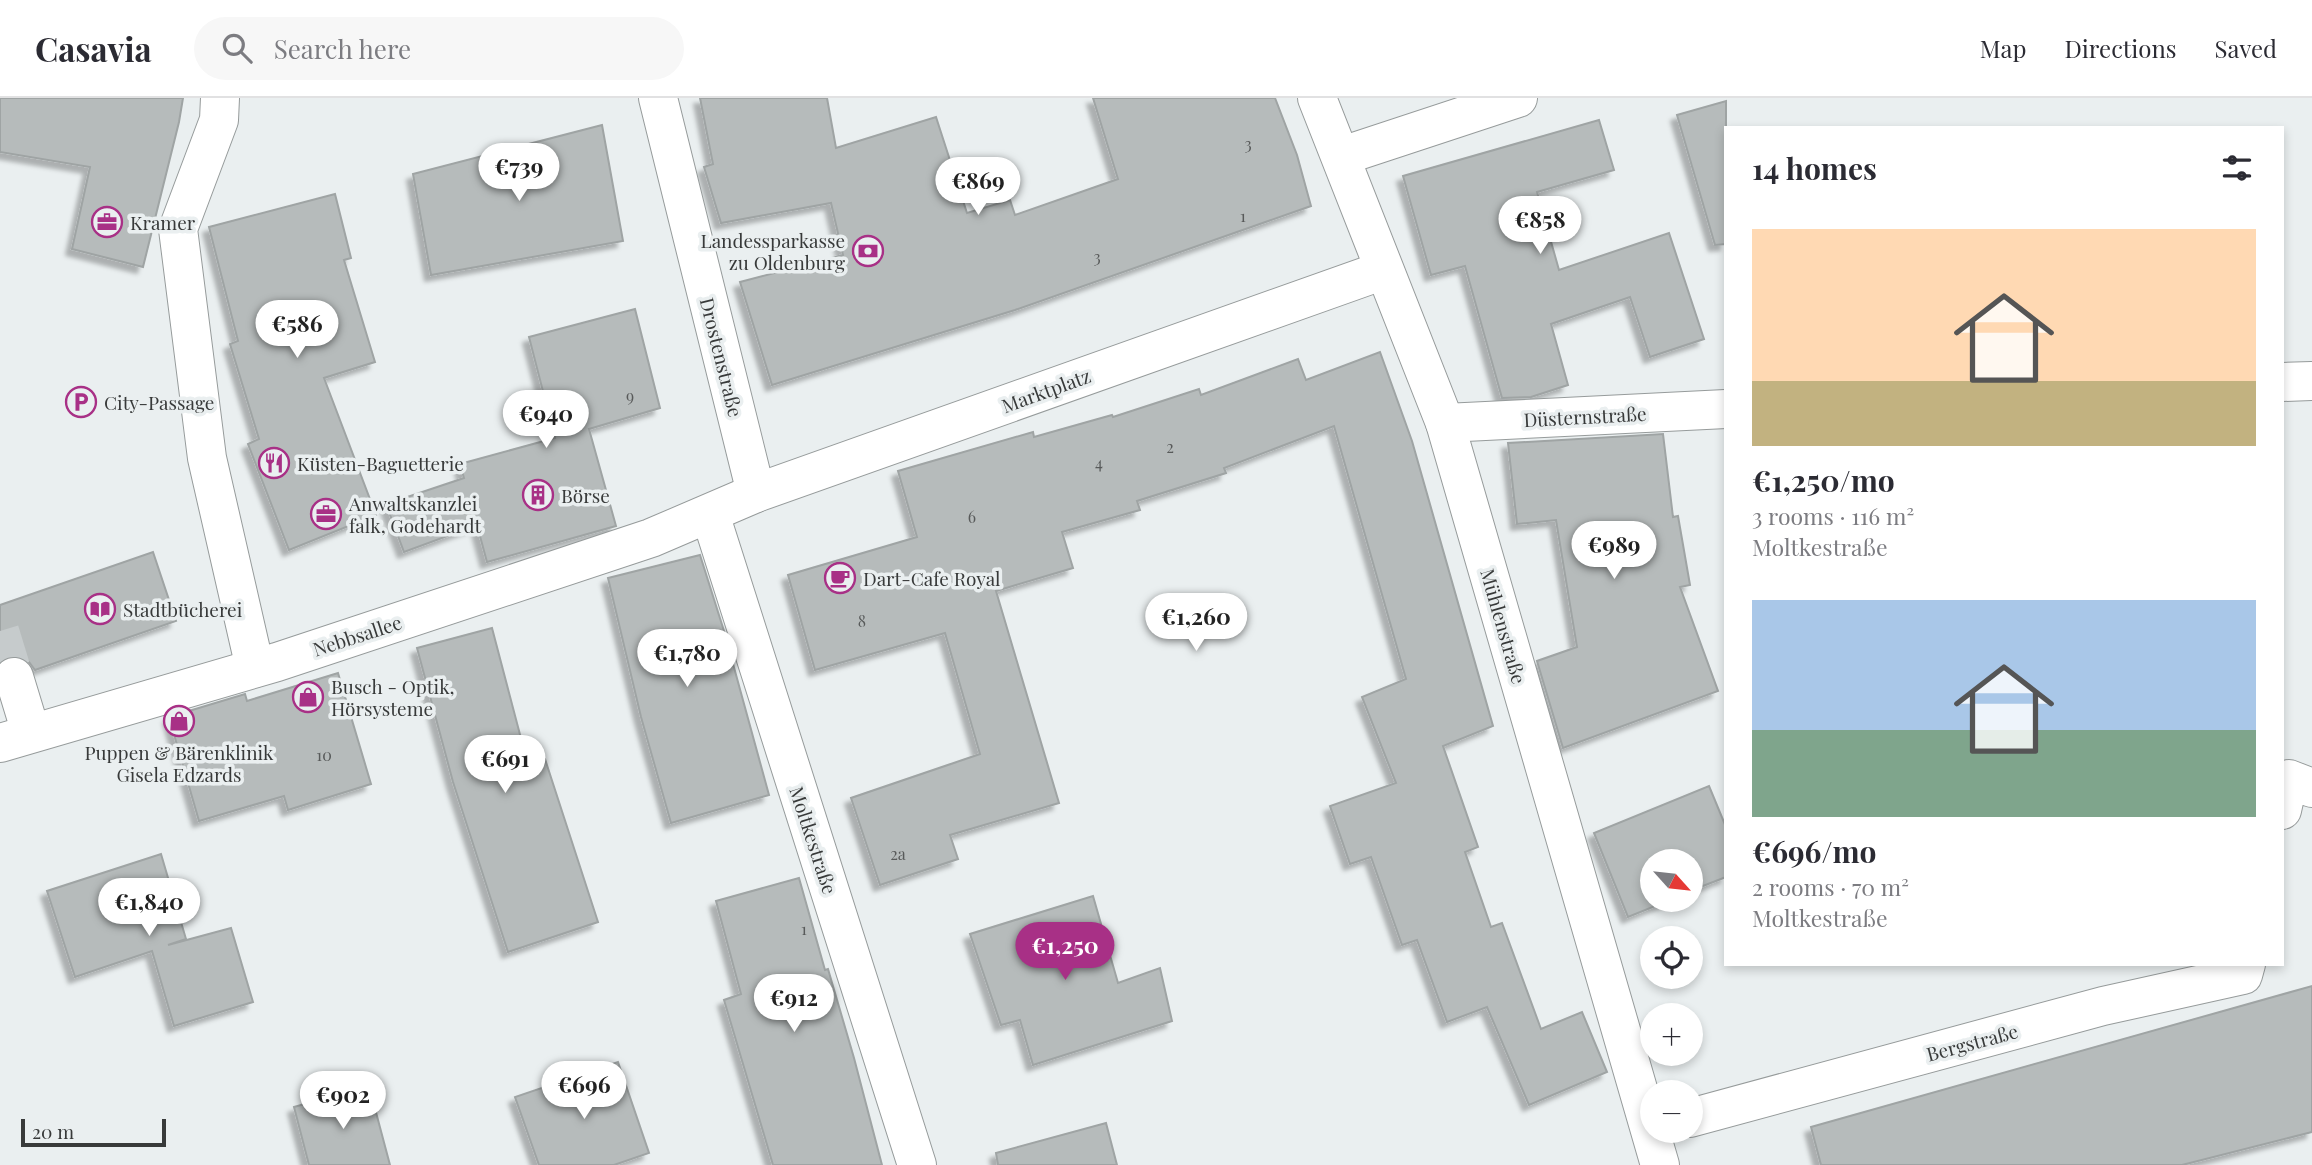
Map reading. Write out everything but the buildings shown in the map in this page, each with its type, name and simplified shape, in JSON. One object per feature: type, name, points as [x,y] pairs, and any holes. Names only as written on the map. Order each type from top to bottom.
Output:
[{"type":"street","points":[[220,98],[219,120],[178,229],[207,458],[255,668]]},
{"type":"street","name":"Drostenstraße","points":[[658,98],[756,493]]},
{"type":"street","name":"Mühlenstraße","points":[[1317,98],[1445,423],[1640,1093]]},
{"type":"street","points":[[1342,156],[1518,98]]},
{"type":"street","name":"Marktplatz","points":[[710,514],[756,493],[1384,270]]},
{"type":"street","points":[[2284,382],[2312,381]]},
{"type":"street","name":"Düsternstraße","points":[[1445,423],[1724,409]]},
{"type":"street","name":"Nebbsallee","points":[[15,738],[255,668],[651,538],[710,514]]},
{"type":"street","name":"Moltkestraße","points":[[710,514],[917,1165]]},
{"type":"street","points":[[14,677],[15,738]]},
{"type":"street","name":"Bergstraße","points":[[1703,1114],[2103,1006],[2244,975],[2246,966]]},
{"type":"tunnel","points":[[0,631],[14,677]]},
{"type":"place","name":"Kramer","points":[[107,222]]},
{"type":"place","name":"Landessparkasse zu Oldenburg","points":[[868,251]]},
{"type":"place","name":"City-Passage","points":[[81,402]]},
{"type":"place","name":"Küsten-Baguetterie","points":[[274,463]]},
{"type":"place","name":"Börse","points":[[538,495]]},
{"type":"place","name":"Anwaltskanzlei falk, Godehardt","points":[[326,514]]},
{"type":"place","name":"Dart-Cafe Royal","points":[[840,578]]},
{"type":"place","name":"Stadtbücherei","points":[[100,609]]},
{"type":"place","name":"Busch - Optik, Hörsysteme","points":[[308,697]]},
{"type":"place","name":"Puppen & Bärenklinik Gisela Edzards","points":[[179,721]]}]
